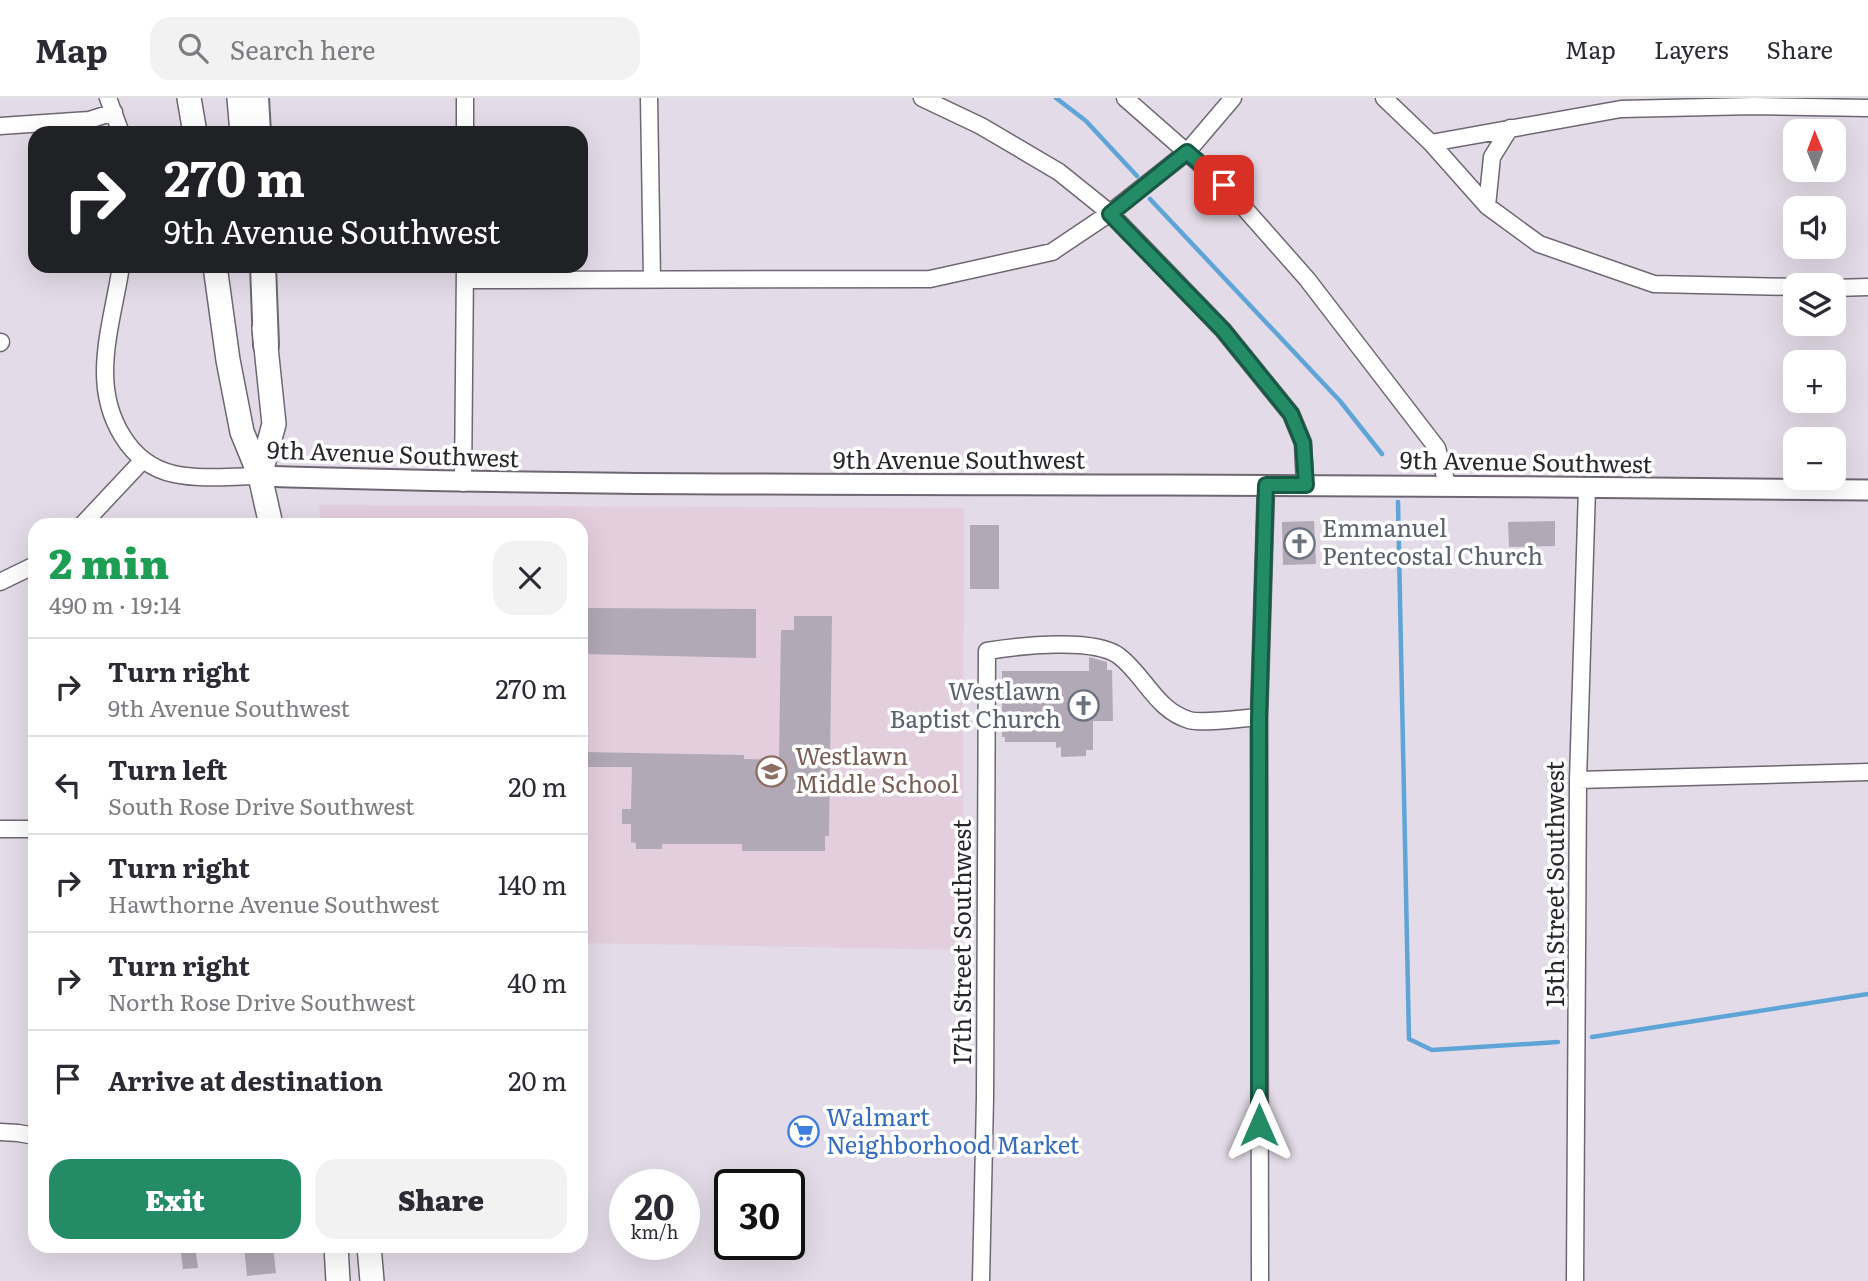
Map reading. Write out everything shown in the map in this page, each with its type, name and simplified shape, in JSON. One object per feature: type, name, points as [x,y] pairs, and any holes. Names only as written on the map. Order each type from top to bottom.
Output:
[{"type":"main road","points":[[189,98],[194,126]]},
{"type":"main road","points":[[239,98],[241,126]]},
{"type":"main road","points":[[256,98],[258,126]]},
{"type":"main road","points":[[216,273],[228,360],[242,432],[260,476],[269,518]]},
{"type":"main road","points":[[257,273],[274,424],[260,476]]},
{"type":"main road","points":[[264,273],[266,345]]},
{"type":"main road","points":[[336,1253],[338,1281]]},
{"type":"main road","points":[[370,1253],[372,1281]]},
{"type":"street","points":[[465,98],[465,126]]},
{"type":"street","points":[[649,98],[652,279]]},
{"type":"street","points":[[922,98],[981,127],[1059,172],[1110,214],[1223,330],[1291,414],[1303,443],[1306,485]]},
{"type":"street","points":[[1125,98],[1224,185],[1315,289],[1437,447],[1448,486]]},
{"type":"street","points":[[463,483],[465,273],[652,279],[930,279],[1052,252],[1110,214],[1187,152],[1233,98]]},
{"type":"street","points":[[1384,98],[1431,143],[1487,206],[1539,244],[1654,284],[1783,287]]},
{"type":"street","points":[[0,127],[89,120],[111,105],[118,126]]},
{"type":"street","points":[[1431,143],[1620,109],[1754,106],[1868,108]]},
{"type":"street","points":[[1487,206],[1492,157],[1510,128]]},
{"type":"street","points":[[89,518],[143,460],[126,442],[119,429],[106,386],[107,355],[120,273]]},
{"type":"street","points":[[1846,287],[1868,286]]},
{"type":"street","name":"9th Avenue Southwest","points":[[143,460],[163,471],[182,476],[463,483],[752,486],[1306,485],[1868,490]]},
{"type":"street","points":[[1260,1281],[1259,717],[1266,485]]},
{"type":"street","name":"15th Street Southwest","points":[[1575,1281],[1578,780],[1587,488]]},
{"type":"street","points":[[0,582],[28,568]]},
{"type":"street","name":"17th Street Southwest","points":[[981,1281],[985,1098],[987,651],[1018,646],[1094,646],[1118,656],[1166,709],[1191,721],[1259,717]]},
{"type":"street","points":[[1578,780],[1868,772]]},
{"type":"street","points":[[0,830],[28,829]]},
{"type":"street","points":[[0,1132],[28,1135]]},
{"type":"shaded area","name":"Westlawn Middle School","points":[[319,505],[964,508],[963,950],[588,943],[588,518],[320,518]]},
{"type":"building","name":"Emmanuel Pentecostal Church","points":[[1314,521],[1316,564],[1283,565],[1282,522]]},
{"type":"building","points":[[1555,521],[1555,546],[1509,547],[1508,522]]},
{"type":"building","points":[[970,525],[999,525],[999,589],[970,589]]},
{"type":"building","points":[[588,608],[756,609],[756,658],[588,654]]},
{"type":"building","points":[[794,616],[832,616],[829,836],[825,836],[825,851],[742,851],[742,844],[662,844],[662,849],[636,849],[636,843],[631,842],[631,824],[622,824],[622,809],[631,809],[632,767],[588,767],[588,752],[744,755],[744,759],[779,760],[781,630],[794,630]]},
{"type":"building","name":"Westlawn Baptist Church","points":[[1089,657],[1107,662],[1107,670],[1112,670],[1113,721],[1093,721],[1093,750],[1086,750],[1086,756],[1061,757],[1061,747],[1056,748],[1056,742],[1005,742],[1005,737],[1002,737],[1002,671],[1089,671]]},
{"type":"building","points":[[181,1253],[196,1253],[198,1268],[183,1269]]},
{"type":"building","points":[[245,1253],[274,1253],[276,1273],[247,1276]]},
{"type":"waterway","points":[[1056,98],[1086,121],[1137,176]]},
{"type":"waterway","points":[[1150,199],[1340,401],[1382,454]]},
{"type":"waterway","points":[[1398,502],[1409,1039],[1432,1050],[1558,1042]]},
{"type":"waterway","points":[[1592,1037],[1868,994]]},
{"type":"place","name":"Emmanuel Pentecostal Church","points":[[1299,543]]},
{"type":"place","name":"Westlawn Baptist Church","points":[[1084,706]]},
{"type":"place","name":"Westlawn Middle School","points":[[772,771]]},
{"type":"place","name":"Walmart Neighborhood Market","points":[[803,1132]]},
{"type":"route","points":[[1224,185],[1187,152],[1110,214],[1237,346],[1291,414],[1303,443],[1306,485],[1266,485],[1259,717],[1259,1125]]}]
